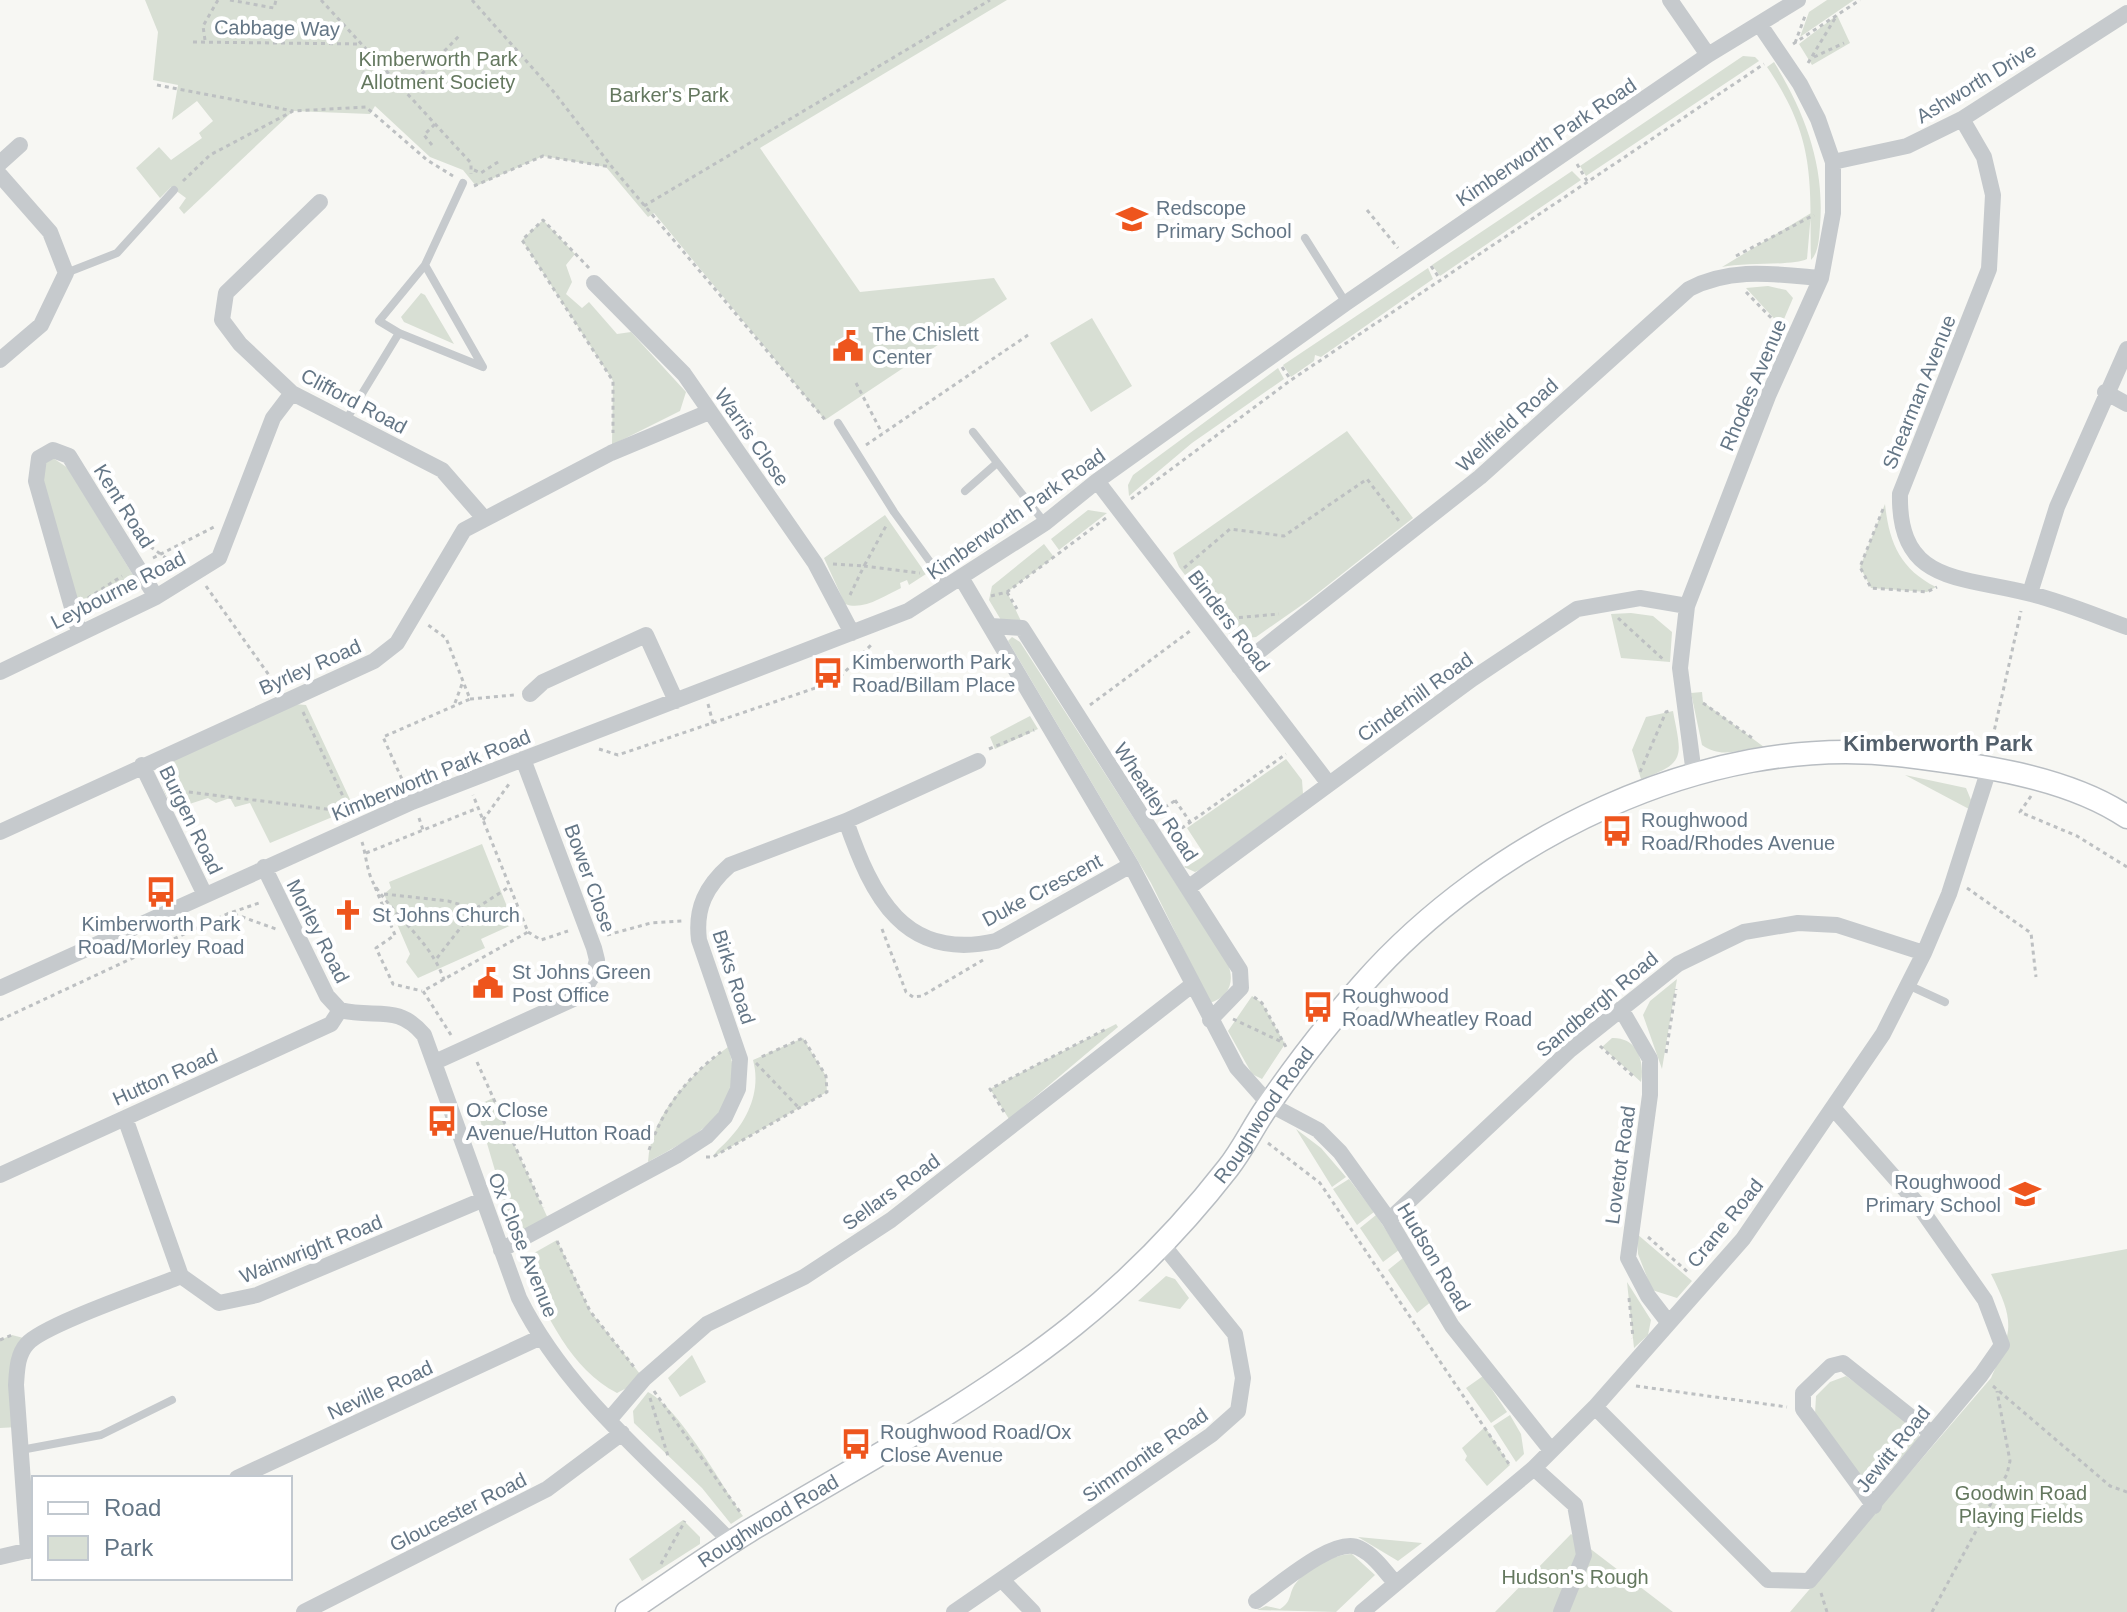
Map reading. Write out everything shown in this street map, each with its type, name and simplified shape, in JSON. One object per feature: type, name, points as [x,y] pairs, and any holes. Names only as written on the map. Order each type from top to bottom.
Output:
[{"type":"street","points":[[1670,0],[1708,55]]},
{"type":"street","name":"Kimberworth Park Road","points":[[0,988],[204,893],[412,802],[894,617],[1045,523],[1097,481],[1346,303],[1708,55],[1760,25],[1802,7]]},
{"type":"street","name":"Ashworth Drive","points":[[1833,162],[1907,146],[1962,119],[2127,13]]},
{"type":"street","name":"Rhodes Avenue","points":[[1694,774],[1681,665],[1687,606],[1768,396],[1821,278],[1833,213],[1833,162],[1818,119],[1760,25]]},
{"type":"street","name":"Shearman Avenue","points":[[1962,119],[1984,157],[1993,195],[1989,269],[1900,494],[1900,519],[1905,539],[1926,566],[1957,578],[2030,593],[2127,627]]},
{"type":"street","points":[[0,163],[20,145]]},
{"type":"street","points":[[0,175],[50,232],[66,273],[41,325],[0,360]]},
{"type":"street","name":"Clifford Road","points":[[320,202],[226,293],[222,320],[240,344],[292,393],[442,470],[483,517]]},
{"type":"street","name":"Wellfield Road","points":[[1239,667],[1480,477],[1672,302],[1709,279],[1730,274],[1821,278]]},
{"type":"street","name":"Warris Close","points":[[594,283],[657,344],[709,412],[815,563],[852,633]]},
{"type":"street","points":[[2030,593],[2057,507],[2105,392],[2127,349]]},
{"type":"street","points":[[2105,392],[2127,404]]},
{"type":"street","name":"Leybourne Road","points":[[0,672],[156,597],[219,558],[273,418],[292,393]]},
{"type":"street","name":"Byrley Road","points":[[0,832],[374,661],[397,643],[464,530],[483,517],[611,453],[709,412]]},
{"type":"street","name":"Kent Road","points":[[79,632],[36,481],[39,458],[53,450],[69,456],[156,597]]},
{"type":"street","name":"Binders Road","points":[[1097,481],[1329,784]]},
{"type":"street","points":[[951,581],[991,626],[1131,865],[1192,985],[1214,1016],[1237,1068],[1269,1104]]},
{"type":"street","name":"Cinderhill Road","points":[[1188,888],[1472,679],[1577,609],[1640,598],[1687,606]]},
{"type":"street","name":"Wheatley Road","points":[[991,626],[1022,628],[1240,970],[1241,988]]},
{"type":"street","points":[[530,694],[543,682],[646,635],[676,701]]},
{"type":"street","name":"Roughwood Road","points":[[627,1612],[731,1542],[969,1398],[1073,1326],[1163,1245],[1230,1166],[1269,1104],[1364,982],[1465,888],[1580,818],[1694,774],[1776,757],[1868,752],[1991,756],[2127,817]]},
{"type":"street","name":"Crane Road","points":[[1362,1612],[1534,1468],[1595,1407],[1743,1239],[1883,1034],[1924,953],[1953,879],[1991,756]]},
{"type":"street","name":"Bower Close","points":[[435,1062],[464,1046],[580,996],[593,975],[597,960],[590,932],[523,759]]},
{"type":"street","name":"Birks Road","points":[[501,1250],[676,1156],[707,1136],[725,1117],[742,1075],[699,940],[697,921],[701,902],[714,878],[730,865],[846,821],[978,761]]},
{"type":"street","name":"Burgen Road","points":[[142,765],[204,893]]},
{"type":"street","name":"Duke Crescent","points":[[846,821],[883,906],[911,930],[945,945],[974,946],[996,941],[1131,865]]},
{"type":"street","name":"Morley Road","points":[[264,867],[327,996],[340,1010]]},
{"type":"street","name":"Sandbergh Road","points":[[1389,1220],[1570,1050],[1678,964],[1744,932],[1798,923],[1837,925],[1924,953]]},
{"type":"street","name":"Sellars Road","points":[[609,1420],[644,1379],[707,1324],[804,1277],[891,1220],[1192,985]]},
{"type":"street","points":[[1214,1016],[1241,988]]},
{"type":"street","name":"Lovetot Road","points":[[1621,1009],[1650,1059],[1650,1095],[1628,1258],[1648,1296],[1668,1322]]},
{"type":"street","name":"Ox Close Avenue","points":[[340,1010],[359,1015],[385,1012],[410,1019],[424,1035],[519,1298],[539,1338],[574,1385],[731,1542]]},
{"type":"street","name":"Hutton Road","points":[[0,1175],[331,1024],[340,1010]]},
{"type":"street","name":"Hudson Road","points":[[1269,1104],[1318,1130],[1340,1152],[1389,1220],[1452,1326],[1550,1449]]},
{"type":"street","name":"Jewitt Road","points":[[1595,1407],[1768,1580],[1809,1581],[1981,1375],[2002,1345],[1985,1300],[1916,1202],[1834,1109]]},
{"type":"street","points":[[0,1557],[31,1550],[20,1450],[17,1376],[26,1345],[46,1331],[181,1276],[125,1118]]},
{"type":"street","name":"Wainwright Road","points":[[181,1276],[219,1303],[257,1295],[482,1200]]},
{"type":"street","name":"Simmonite Road","points":[[954,1612],[1211,1435],[1238,1411],[1243,1378],[1235,1334],[1163,1245]]},
{"type":"street","name":"Neville Road","points":[[241,1476],[539,1338]]},
{"type":"street","points":[[1874,1506],[1803,1409],[1803,1393],[1831,1366],[1843,1363],[1931,1433]]},
{"type":"street","name":"Gloucester Road","points":[[304,1612],[547,1489],[622,1433]]},
{"type":"street","points":[[1534,1468],[1575,1505],[1584,1555],[1561,1612]]},
{"type":"street","points":[[1256,1601],[1329,1550],[1345,1544],[1357,1546],[1370,1555],[1395,1583]]},
{"type":"street","points":[[1003,1581],[1033,1612]]},
{"type":"lane","points":[[425,265],[483,367],[399,333],[379,321],[425,265],[463,183]]},
{"type":"lane","points":[[66,273],[117,253],[174,190]]},
{"type":"lane","points":[[1305,238],[1346,303]]},
{"type":"lane","points":[[346,420],[399,333]]},
{"type":"lane","points":[[838,423],[894,512],[951,581]]},
{"type":"lane","points":[[973,432],[1045,523]]},
{"type":"lane","points":[[965,491],[997,463]]},
{"type":"lane","points":[[1908,985],[1945,1002]]},
{"type":"lane","points":[[20,1450],[101,1435],[172,1400]]},
{"type":"path","points":[[206,41],[203,26],[218,0]]},
{"type":"path","points":[[230,0],[274,8],[276,0]]},
{"type":"path","points":[[321,0],[474,170],[481,173],[501,160]]},
{"type":"path","points":[[472,0],[553,91],[823,422],[838,423]]},
{"type":"path","points":[[644,206],[990,0]]},
{"type":"path","points":[[1020,614],[1007,592],[1182,458],[1291,380],[1860,0]]},
{"type":"path","points":[[1795,43],[1802,7]]},
{"type":"path","points":[[1837,15],[1809,61],[1844,43]]},
{"type":"path","points":[[405,91],[461,34]]},
{"type":"path","name":"Cabbage Way","points":[[193,42],[361,44]]},
{"type":"path","points":[[157,85],[293,111],[366,107],[376,112],[427,160],[463,183],[476,186],[543,156],[612,167]]},
{"type":"path","points":[[174,190],[210,155],[293,111]]},
{"type":"path","points":[[432,145],[424,135],[435,124]]},
{"type":"path","points":[[463,183],[474,170]]},
{"type":"path","points":[[1367,210],[1408,260]]},
{"type":"path","points":[[1783,329],[1730,274],[1735,257],[1814,215]]},
{"type":"path","points":[[594,283],[597,277],[543,220],[522,240],[613,381],[615,420],[611,453]]},
{"type":"path","points":[[856,452],[1028,335]]},
{"type":"path","points":[[856,383],[882,434]]},
{"type":"path","points":[[1172,578],[1230,529],[1284,536],[1367,479],[1408,534]]},
{"type":"path","points":[[1900,494],[1885,504],[1860,567],[1871,588],[1927,592],[1957,578]]},
{"type":"path","points":[[841,612],[894,512]]},
{"type":"path","points":[[79,604],[137,566],[235,516]]},
{"type":"path","points":[[138,538],[194,575],[291,698],[357,825],[374,884],[395,935],[376,948],[393,984],[423,991],[464,1046],[590,1311],[689,1435],[752,1529]]},
{"type":"path","points":[[815,563],[864,566],[951,581]]},
{"type":"path","points":[[1991,756],[2022,608],[2030,593]]},
{"type":"path","points":[[1611,601],[1614,614],[1661,660],[1681,665]]},
{"type":"path","points":[[1076,715],[1205,621],[1310,611]]},
{"type":"path","points":[[414,615],[446,638],[470,699]]},
{"type":"path","points":[[571,741],[618,755],[836,681],[861,657],[894,617]]},
{"type":"path","points":[[453,706],[463,681]]},
{"type":"path","points":[[412,802],[383,737],[470,699],[530,694]]},
{"type":"path","points":[[1647,792],[1639,773],[1652,742],[1666,712],[1684,706],[1703,702],[1776,757]]},
{"type":"path","points":[[978,761],[992,747],[1037,729],[1052,728]]},
{"type":"path","points":[[1175,832],[1298,744]]},
{"type":"path","points":[[483,820],[523,759]]},
{"type":"path","points":[[467,780],[528,932],[541,940],[666,920],[697,921]]},
{"type":"path","points":[[2042,780],[2020,812],[2077,836],[2127,867]]},
{"type":"path","points":[[153,788],[349,809]]},
{"type":"path","points":[[1159,811],[1175,800],[1190,822]]},
{"type":"path","points":[[365,853],[478,808]]},
{"type":"path","points":[[1953,879],[2031,933],[2036,977]]},
{"type":"path","points":[[374,884],[400,919],[437,958],[444,980]]},
{"type":"path","points":[[437,958],[475,909],[509,887]]},
{"type":"path","points":[[0,1020],[277,894]]},
{"type":"path","points":[[384,894],[448,901],[475,909]]},
{"type":"path","points":[[883,906],[879,921],[906,992],[913,997],[922,996],[987,958],[996,941]]},
{"type":"path","points":[[233,914],[298,937]]},
{"type":"path","points":[[423,991],[528,932]]},
{"type":"path","points":[[1241,988],[1262,1003],[1297,1067]]},
{"type":"path","points":[[1214,1016],[1285,1044]]},
{"type":"path","points":[[1013,1125],[990,1089],[1121,1021],[1133,1031]]},
{"type":"path","points":[[676,1156],[713,1157],[799,1108],[827,1092],[829,1084],[808,1041],[803,1038],[753,1060],[799,1108]]},
{"type":"path","points":[[650,1169],[649,1151],[664,1113],[709,1061],[734,1043]]},
{"type":"path","points":[[1252,1131],[1320,1183],[1520,1480]]},
{"type":"path","points":[[1631,1223],[1702,1284]]},
{"type":"path","points":[[1628,1295],[1639,1357]]},
{"type":"path","points":[[1981,1375],[2110,1486],[2127,1492]]},
{"type":"path","points":[[1622,1376],[1633,1386],[1803,1409]]},
{"type":"path","points":[[644,1379],[668,1456],[663,1472]]},
{"type":"path","points":[[1932,1612],[2007,1474],[2010,1461],[1997,1391]]},
{"type":"path","points":[[659,1569],[695,1504]]},
{"type":"green space","points":[[145,0],[1007,0],[760,148],[860,292],[994,278],[1007,299],[825,420],[654,213],[648,217],[606,167],[543,156],[476,186],[463,170],[430,157],[375,106],[370,114],[293,111],[184,214],[179,208],[186,198],[171,187],[160,198],[136,168],[159,147],[171,160],[202,138],[199,133],[213,121],[197,101],[172,120],[178,85],[153,80],[158,32]]},
{"type":"green space","points":[[1827,0],[1854,0],[1800,37],[1809,12]]},
{"type":"green space","points":[[1837,15],[1850,43],[1812,65],[1799,44]]},
{"type":"green space","points":[[1743,56],[1755,57],[1759,61],[1586,176],[1580,166]]},
{"type":"green space","points":[[1774,62],[1795,101],[1816,161],[1820,226],[1817,249],[1811,260],[1807,160],[1794,116],[1767,67]]},
{"type":"green space","points":[[1572,171],[1581,180],[1440,276],[1432,265]]},
{"type":"green space","points":[[1811,213],[1807,259],[1722,267]]},
{"type":"green space","points":[[543,220],[575,254],[566,265],[572,282],[566,294],[582,308],[589,302],[617,334],[631,332],[686,392],[680,411],[612,445],[613,381],[522,240]]},
{"type":"green space","points":[[1428,268],[1433,279],[1321,357],[1315,355],[1314,361],[1291,377],[1283,365]]},
{"type":"green space","points":[[1768,286],[1786,290],[1793,298],[1781,326],[1746,288]]},
{"type":"green space","points":[[421,293],[454,344],[404,322],[401,317]]},
{"type":"green space","points":[[1092,318],[1132,386],[1091,412],[1050,343]]},
{"type":"green space","points":[[1278,368],[1284,379],[1192,443],[1129,496],[1128,485],[1133,475]]},
{"type":"green space","points":[[1347,431],[1413,518],[1309,600],[1256,637],[1238,639],[1230,635],[1179,567],[1173,553]]},
{"type":"green space","points":[[53,458],[68,468],[133,575],[130,593],[97,612],[86,611],[74,595],[41,471],[43,464]]},
{"type":"green space","points":[[1885,504],[1898,553],[1913,572],[1936,587],[1927,592],[1871,588],[1860,567]]},
{"type":"green space","points":[[1088,510],[1107,513],[1059,550],[1051,539]]},
{"type":"green space","points":[[885,515],[926,574],[909,585],[907,580],[900,583],[901,588],[873,602],[859,606],[845,604],[824,558]]},
{"type":"green space","points":[[1044,544],[1054,557],[1007,592],[1021,621],[1001,620],[989,600],[992,586]]},
{"type":"green space","points":[[1611,614],[1653,616],[1672,632],[1670,662],[1621,658]]},
{"type":"green space","points":[[1012,637],[1020,642],[1228,964],[1231,977],[1229,988],[1217,1000],[1210,1003],[1151,883],[1008,641]]},
{"type":"green space","points":[[1702,692],[1703,702],[1764,747],[1717,752],[1702,745],[1691,693]]},
{"type":"green space","points":[[294,704],[306,705],[354,808],[270,843],[250,803],[235,807],[230,798],[216,803],[208,798],[177,808],[168,798],[162,781],[167,762]]},
{"type":"green space","points":[[1673,711],[1678,756],[1667,768],[1641,779],[1632,750],[1646,717]]},
{"type":"green space","points":[[1030,716],[1038,729],[995,749],[990,737]]},
{"type":"green space","points":[[1286,759],[1302,780],[1303,794],[1201,869],[1195,872],[1184,867],[1204,854],[1187,828]]},
{"type":"green space","points":[[1905,775],[1966,788],[1971,800],[1969,809]]},
{"type":"green space","points":[[482,844],[514,924],[481,939],[485,948],[418,978],[406,962],[410,954],[384,894],[391,888],[389,882]]},
{"type":"green space","points":[[1677,979],[1662,1069],[1643,1015],[1650,1001]]},
{"type":"green space","points":[[1252,996],[1262,1003],[1285,1044],[1262,1079],[1252,1074],[1228,1031]]},
{"type":"green space","points":[[1116,1024],[1118,1027],[1009,1119],[990,1089]]},
{"type":"green space","points":[[803,1038],[826,1076],[827,1092],[713,1157],[736,1131],[752,1102],[755,1082],[753,1060]]},
{"type":"green space","points":[[1612,1038],[1628,1042],[1637,1052],[1642,1066],[1641,1082],[1602,1047]]},
{"type":"green space","points":[[728,1047],[733,1069],[731,1088],[724,1105],[699,1132],[648,1162],[657,1128],[675,1097],[700,1070]]},
{"type":"green space","points":[[493,1098],[550,1223],[516,1242],[476,1106]]},
{"type":"green space","points":[[1296,1129],[1321,1148],[1346,1177],[1332,1187]]},
{"type":"green space","points":[[1349,1179],[1374,1212],[1357,1225],[1333,1189]]},
{"type":"green space","points":[[1376,1215],[1399,1250],[1383,1262],[1360,1228]]},
{"type":"green space","points":[[1637,1234],[1692,1281],[1677,1298],[1652,1290],[1638,1254]]},
{"type":"green space","points":[[557,1240],[590,1311],[644,1379],[617,1393],[600,1383],[573,1355],[551,1321],[524,1267],[527,1257]]},
{"type":"green space","name":"Goodwin Road Playing Fields","points":[[2127,1249],[2127,1612],[1790,1612],[1991,1378],[2004,1348],[2008,1326],[2004,1304],[1991,1274]]},
{"type":"green space","points":[[1403,1258],[1432,1301],[1417,1313],[1388,1270]]},
{"type":"green space","points":[[1166,1276],[1175,1279],[1189,1298],[1180,1309],[1138,1301]]},
{"type":"green space","points":[[1627,1282],[1651,1320],[1648,1335],[1634,1348]]},
{"type":"green space","points":[[12,1335],[31,1340],[26,1346],[18,1427],[0,1428],[0,1340]]},
{"type":"green space","points":[[692,1355],[706,1382],[680,1397],[668,1378]]},
{"type":"green space","points":[[1483,1376],[1507,1412],[1491,1423],[1466,1388]]},
{"type":"green space","points":[[1846,1376],[1918,1427],[1919,1439],[1879,1482],[1867,1482],[1860,1476],[1815,1414],[1816,1396],[1830,1382]]},
{"type":"green space","points":[[648,1392],[686,1430],[743,1516],[731,1524],[702,1488],[634,1423],[633,1411]]},
{"type":"green space","points":[[1510,1415],[1521,1434],[1524,1454],[1516,1462],[1493,1426]]},
{"type":"green space","points":[[1485,1427],[1510,1465],[1487,1486],[1465,1460],[1467,1456],[1462,1448]]},
{"type":"green space","points":[[683,1520],[700,1537],[700,1544],[642,1581],[629,1559]]},
{"type":"green space","name":"Hudson's Rough","points":[[1571,1534],[1673,1612],[1495,1612]]},
{"type":"green space","points":[[1358,1537],[1422,1543],[1398,1561]]},
{"type":"green space","points":[[1352,1554],[1375,1575],[1336,1612],[1257,1610],[1266,1606],[1280,1609],[1287,1603],[1296,1583],[1308,1571],[1329,1559]]},
{"type":"place","name":"Redscope Primary School","points":[[1132,219]]},
{"type":"place","name":"The Chislett Center","points":[[848,346]]},
{"type":"place","name":"Kimberworth Park Road/Billam Place","points":[[828,673]]},
{"type":"place","name":"Roughwood Road/Rhodes Avenue","points":[[1617,831]]},
{"type":"place","name":"Kimberworth Park Road/Morley Road","points":[[161,892]]},
{"type":"place","name":"St Johns Church","points":[[348,915]]},
{"type":"place","name":"St Johns Green Post Office","points":[[488,983]]},
{"type":"place","name":"Roughwood Road/Wheatley Road","points":[[1318,1007]]},
{"type":"place","name":"Ox Close Avenue/Hutton Road","points":[[442,1121]]},
{"type":"place","name":"Roughwood Primary School","points":[[2025,1194]]},
{"type":"place","name":"Roughwood Road/Ox Close Avenue","points":[[856,1444]]},
{"type":"district","name":"Kimberworth Park","points":[[1938,743]]},
{"type":"park label","name":"Kimberworth Park Allotment Society","points":[[438,70]]},
{"type":"park label","name":"Barker's Park","points":[[669,95]]}]
